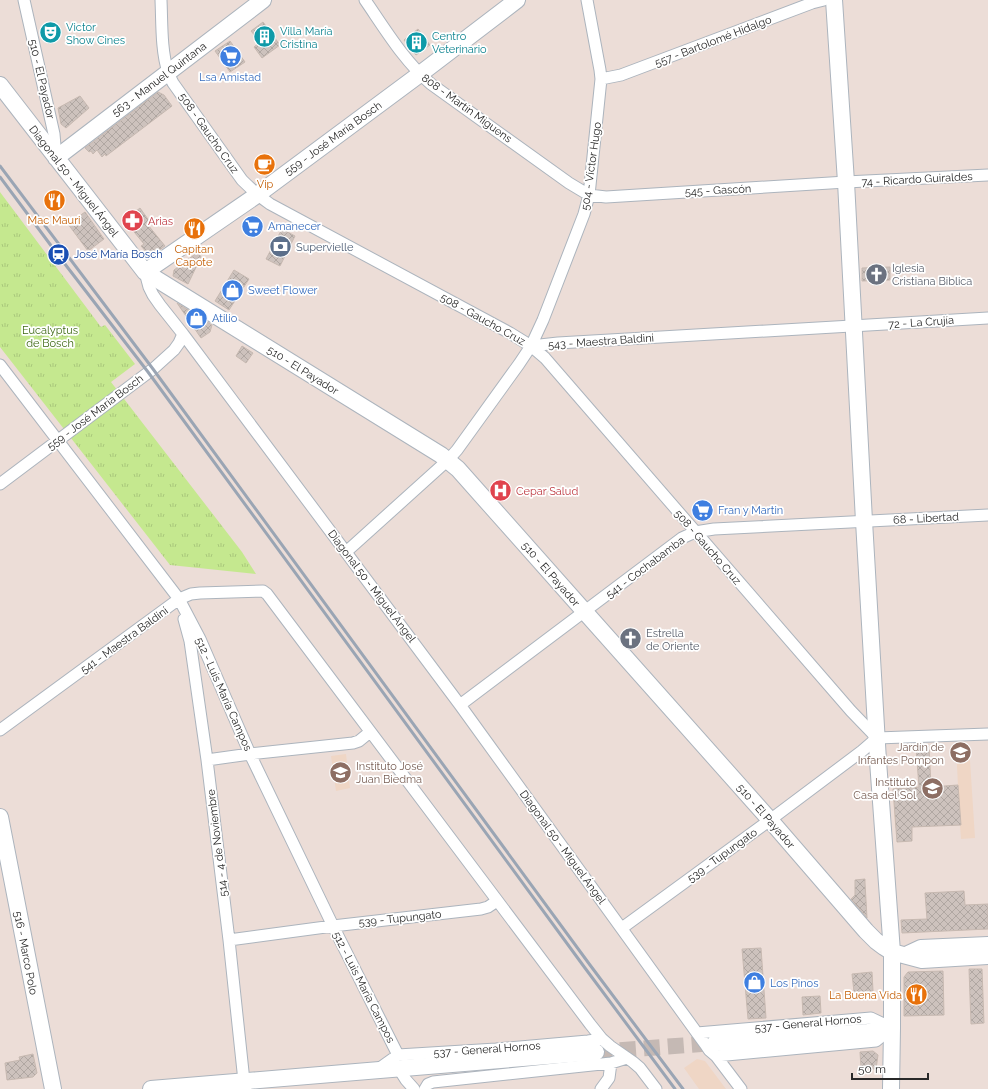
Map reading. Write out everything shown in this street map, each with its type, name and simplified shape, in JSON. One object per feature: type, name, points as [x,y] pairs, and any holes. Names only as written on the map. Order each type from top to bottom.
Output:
[{"type":"street","name":"510 - El Payador","points":[[24,0],[54,134],[56,158]]},
{"type":"street","name":"508 - Gaucho Cruz","points":[[161,0],[163,48],[168,72],[173,83],[242,180],[257,195],[270,204],[510,333],[531,346],[545,358],[851,711],[877,738]]},
{"type":"street","name":"563 - Manuel Quintana","points":[[56,158],[263,0]]},
{"type":"street","name":"808 - Martín Miguens","points":[[365,0],[406,58],[420,74],[569,183],[589,195]]},
{"type":"street","name":"559 - José María Bosch","points":[[145,272],[257,195],[517,0]]},
{"type":"street","name":"504 - Víctor Hugo","points":[[531,346],[543,320],[584,214],[589,195],[601,79],[587,0]]},
{"type":"street","name":"557 - Bartolomé Hidalgo","points":[[601,79],[621,75],[812,3],[824,0]]},
{"type":"street","points":[[834,0],[846,182],[878,761],[899,953],[892,1028],[891,1089]]},
{"type":"street","name":"Diagonal 50 - Miguel Ángel","points":[[0,85],[145,272],[149,287],[160,305],[460,705],[709,1050],[716,1049],[741,1089]]},
{"type":"street","name":"74 - Ricardo Guiraldes","points":[[846,182],[988,175]]},
{"type":"street","name":"545 - Gascón","points":[[589,195],[606,197],[846,182]]},
{"type":"street","name":"510 - El Payador","points":[[145,272],[448,460],[458,469],[770,820],[866,932],[884,948],[899,953]]},
{"type":"street","name":"72 - La Crujía","points":[[854,326],[988,318]]},
{"type":"street","name":"543 - Maestra Baldini","points":[[531,346],[558,343],[854,326]]},
{"type":"street","name":"559 - José María Bosch","points":[[0,484],[153,368],[174,350],[183,334]]},
{"type":"street","points":[[346,552],[448,460],[457,450],[531,346]]},
{"type":"street","name":"512 - Luis María Campos","points":[[0,365],[179,599],[200,639],[250,754],[406,1080],[414,1089]]},
{"type":"street","name":"68 - Libertad","points":[[864,521],[988,515]]},
{"type":"street","name":"541 - Cochabamba","points":[[460,705],[682,538],[695,532],[714,529],[864,521]]},
{"type":"street","name":"541 - Maestra Baldini","points":[[0,730],[179,599],[191,594],[200,593],[263,591],[267,594],[370,732]]},
{"type":"street","name":"514 - 4 de Noviembre","points":[[179,599],[190,641],[207,760],[245,1085]]},
{"type":"street","points":[[207,760],[352,743],[359,741],[370,732],[590,1024],[599,1045],[614,1049],[640,1068],[656,1089]]},
{"type":"street","points":[[877,738],[988,734]]},
{"type":"street","name":"539 - Tupungato","points":[[622,928],[770,820],[877,738]]},
{"type":"street","name":"516 - Marco Polo","points":[[0,817],[53,1089]]},
{"type":"street","name":"539 - Tupungato","points":[[229,940],[333,926],[481,910],[497,900]]},
{"type":"street","points":[[899,953],[921,948],[988,945]]},
{"type":"street","points":[[899,953],[922,960],[988,956]]},
{"type":"street","name":"537 - General Hornos","points":[[697,1033],[871,1018],[892,1028]]},
{"type":"street","points":[[716,1049],[876,1041],[892,1028]]},
{"type":"street","name":"537 - General Hornos","points":[[716,1049],[802,1037],[868,1032],[892,1028]]},
{"type":"street","name":"537 - General Hornos","points":[[151,1089],[245,1085],[377,1070],[398,1062],[496,1049],[588,1041],[599,1045]]},
{"type":"street","name":"537 - General Hornos","points":[[398,1062],[495,1061],[599,1045]]},
{"type":"street","points":[[425,1089],[428,1084],[433,1082],[612,1063],[627,1058]]},
{"type":"street","points":[[601,1089],[608,1078],[612,1063]]},
{"type":"shaded area","name":"Instituto Casa del Sol","points":[[969,745],[975,838],[961,839],[960,825],[895,828],[893,789],[919,787],[916,748],[929,747],[932,787],[958,785],[956,746]]},
{"type":"shaded area","name":"Instituto José Juan Biedma","points":[[346,754],[350,788],[336,791],[331,756]]},
{"type":"shaded area","points":[[697,1059],[705,1061],[726,1089],[699,1089],[684,1068]]},
{"type":"green space","name":"Eucalyptus de Bosch","points":[[0,192],[101,327],[105,325],[135,364],[111,382],[242,552],[256,574],[170,565],[0,347]]},
{"type":"building","name":"Villa María Cristina","points":[[263,22],[280,45],[262,58],[254,47],[260,42],[251,31]]},
{"type":"building","name":"Centro Veterinario","points":[[418,29],[430,45],[416,55],[404,40]]},
{"type":"building","name":"Lsa Amistad","points":[[230,41],[245,62],[230,72],[215,51]]},
{"type":"building","points":[[158,92],[164,95],[172,106],[106,156],[105,154],[102,157],[97,150],[93,154],[85,148]]},
{"type":"building","points":[[80,96],[89,108],[66,128],[61,124],[58,108]]},
{"type":"building","points":[[140,208],[150,222],[148,225],[165,246],[151,256],[141,246],[144,244],[130,227],[132,226],[126,219]]},
{"type":"building","points":[[85,212],[104,239],[88,251],[68,224]]},
{"type":"building","name":"Supervielle","points":[[282,229],[295,236],[280,266],[266,259]]},
{"type":"building","points":[[198,252],[201,257],[188,284],[173,276],[174,270]]},
{"type":"building","name":"Iglesia Cristiana Biblica","points":[[890,267],[890,280],[862,281],[862,268]]},
{"type":"building","name":"Sweet Flower","points":[[234,270],[249,279],[229,310],[215,301]]},
{"type":"building","name":"Atilio","points":[[177,303],[212,325],[210,332],[201,338]]},
{"type":"building","points":[[242,346],[253,353],[246,363],[236,356]]},
{"type":"building","name":"Estrella de Oriente","points":[[634,630],[640,638],[629,647],[623,640]]},
{"type":"building","name":"Instituto Casa del Sol","points":[[929,747],[931,787],[958,785],[961,825],[912,827],[912,841],[897,842],[893,789],[919,787],[916,748]]},
{"type":"building","points":[[865,879],[867,918],[851,899],[855,895],[855,880]]},
{"type":"building","points":[[964,891],[965,905],[988,904],[988,929],[902,933],[901,920],[927,919],[925,893]]},
{"type":"building","name":"Los Pinos","points":[[761,948],[766,1018],[748,1019],[742,949]]},
{"type":"building","points":[[969,969],[982,969],[984,1023],[971,1024]]},
{"type":"building","points":[[943,971],[944,1015],[904,1016],[904,977],[908,972]]},
{"type":"building","points":[[872,972],[873,991],[854,992],[852,974]]},
{"type":"building","points":[[820,996],[821,1013],[803,1015],[802,997]]},
{"type":"building","points":[[873,1051],[878,1055],[876,1069],[861,1068],[860,1052]]},
{"type":"building","points":[[33,1054],[37,1073],[33,1077],[7,1080],[5,1063],[20,1060],[19,1057]]},
{"type":"tunnel","points":[[596,1052],[715,1043]]},
{"type":"railway","points":[[0,166],[153,369],[590,965],[683,1089]]},
{"type":"railway","points":[[0,177],[148,372],[675,1089]]},
{"type":"place","name":"Victor Show Cines","points":[[51,33]]},
{"type":"place","name":"Villa María Cristina","points":[[265,37]]},
{"type":"place","name":"Centro Veterinario","points":[[417,42]]},
{"type":"place","name":"Lsa Amistad","points":[[230,57]]},
{"type":"place","name":"Vip","points":[[265,164]]},
{"type":"place","name":"Mac Mauri","points":[[54,200]]},
{"type":"place","name":"Arias","points":[[133,221]]},
{"type":"place","name":"Amanecer","points":[[253,226]]},
{"type":"place","name":"Capitan Capote","points":[[194,229]]},
{"type":"place","name":"Supervielle","points":[[281,247]]},
{"type":"place","name":"José María Bosch","points":[[59,254]]},
{"type":"place","name":"Iglesia Cristiana Biblica","points":[[876,274]]},
{"type":"place","name":"Sweet Flower","points":[[232,290]]},
{"type":"place","name":"Atilio","points":[[196,318]]},
{"type":"place","name":"Cepar Salud","points":[[500,491]]},
{"type":"place","name":"Fran y Martin","points":[[702,510]]},
{"type":"place","name":"Estrella de Oriente","points":[[631,639]]},
{"type":"place","name":"Jardín de Infantes Pompon","points":[[960,753]]},
{"type":"place","name":"Instituto José Juan Biedma","points":[[341,772]]},
{"type":"place","name":"Instituto Casa del Sol","points":[[932,788]]},
{"type":"place","name":"Los Pinos","points":[[754,983]]},
{"type":"place","name":"La Buena Vida","points":[[917,995]]}]
